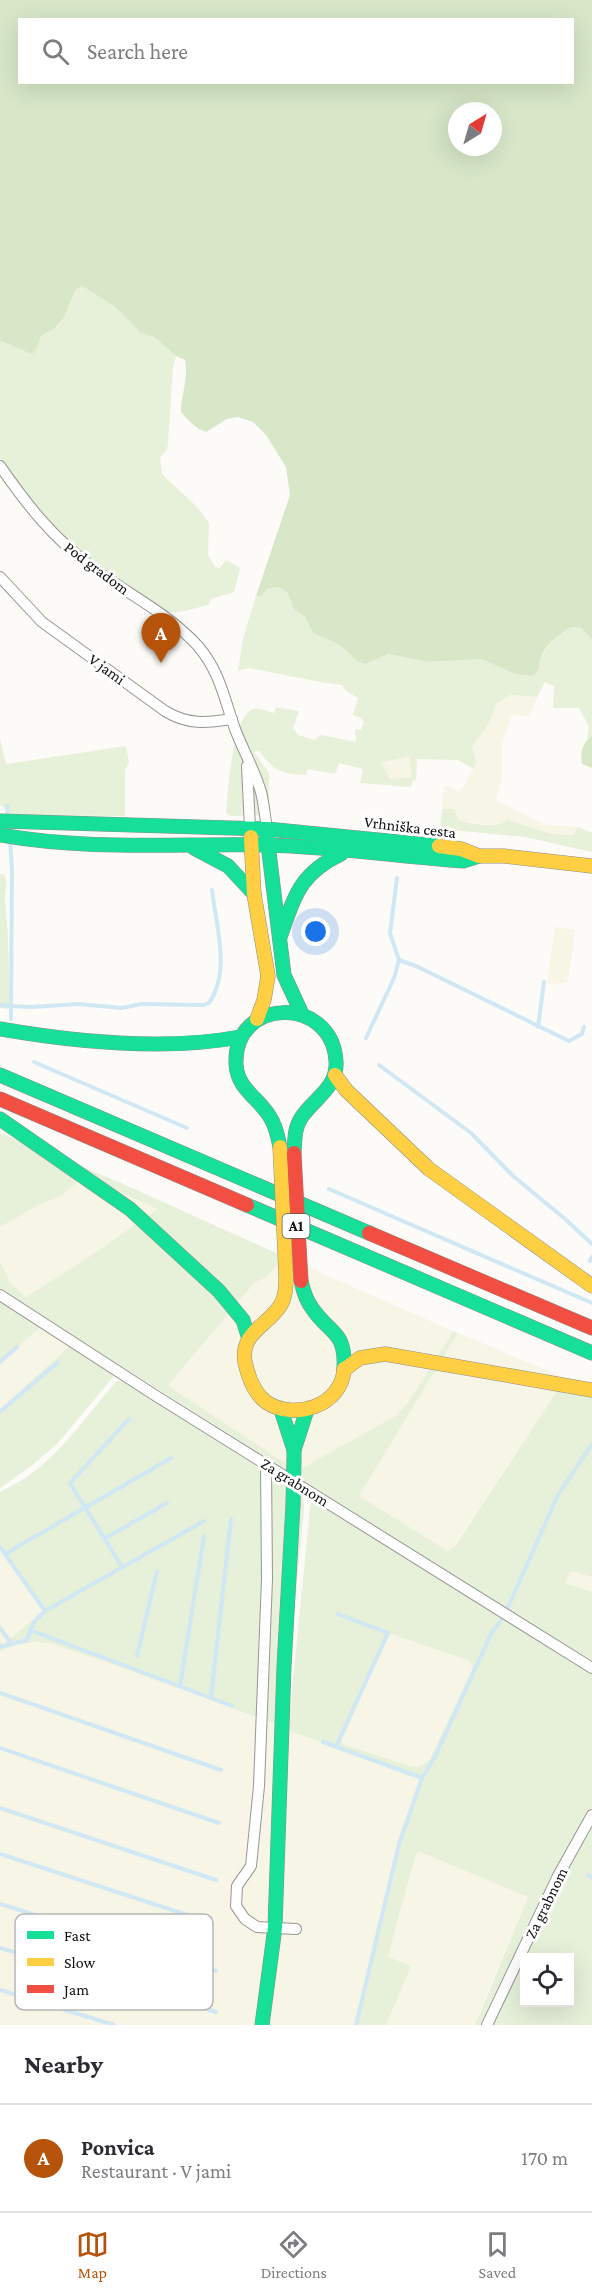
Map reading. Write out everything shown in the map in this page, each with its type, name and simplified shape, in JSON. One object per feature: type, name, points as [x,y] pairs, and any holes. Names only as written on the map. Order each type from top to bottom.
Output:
[{"type":"main road","name":"Vrhniška cesta","points":[[0,821],[267,829],[383,839],[461,849],[479,856]]},
{"type":"main road","points":[[244,1352],[254,1330],[279,1308],[285,1295],[286,1275],[280,1147],[276,1128],[270,1116],[247,1094],[238,1079],[235,1062],[240,1037],[257,1019],[264,1000],[268,976],[254,894],[250,828]]},
{"type":"main road","points":[[267,829],[284,975],[302,1014]]},
{"type":"main road","name":"Vrhniška cesta","points":[[0,835],[28,840],[121,846],[268,845],[463,861],[479,856]]},
{"type":"main road","points":[[191,847],[228,866],[254,894]]},
{"type":"main road","points":[[279,939],[304,879],[323,861],[344,852]]},
{"type":"main road","points":[[479,856],[504,856],[592,866]]},
{"type":"main road","points":[[219,1292],[237,1325],[247,1377],[255,1391],[267,1402],[281,1410],[295,1412],[307,1410],[329,1399],[339,1385],[345,1369],[345,1354],[340,1338],[332,1326],[313,1310],[303,1291],[294,1153],[296,1127],[305,1112],[326,1091],[335,1075],[336,1060],[330,1038],[316,1021],[302,1014],[287,1011],[272,1013],[257,1019]]},
{"type":"main road","points":[[0,1029],[90,1040],[161,1043],[216,1042],[240,1037]]},
{"type":"main road","name":"A1","points":[[0,1075],[592,1328]]},
{"type":"main road","points":[[335,1075],[346,1090],[429,1169],[592,1286]]},
{"type":"main road","name":"A1","points":[[0,1099],[592,1353]]},
{"type":"main road","points":[[0,1119],[130,1209],[219,1292],[243,1320],[249,1339]]},
{"type":"main road","points":[[345,1369],[360,1358],[385,1354],[592,1390]]},
{"type":"main road","points":[[281,1410],[294,1455]]},
{"type":"main road","points":[[262,2025],[275,1927],[294,1455],[307,1410]]},
{"type":"street","name":"Pod gradom","points":[[0,466],[33,512],[61,541],[93,568],[171,621],[194,643],[222,683],[246,757]]},
{"type":"street","name":"V jami","points":[[0,577],[42,622],[165,711],[180,720],[209,722],[232,719]]},
{"type":"street","points":[[246,757],[250,828]]},
{"type":"street","points":[[246,757],[261,791],[267,829]]},
{"type":"street","name":"Za grabnom","points":[[0,1295],[153,1394],[592,1668]]},
{"type":"street","points":[[266,1464],[267,1579],[259,1786],[251,1866],[237,1886],[236,1906],[245,1919],[257,1927],[296,1929]]},
{"type":"street","name":"Za grabnom","points":[[487,2025],[558,1876],[592,1815]]},
{"type":"shaded area","points":[[510,695],[537,697],[529,717],[512,714],[502,745],[502,775],[496,800],[546,825],[578,827],[575,835],[552,834],[503,824],[459,821],[454,809],[442,809],[444,787],[447,786],[460,792],[474,769],[472,747],[489,723],[496,704]]},
{"type":"shaded area","points":[[409,757],[412,777],[390,779],[381,762]]},
{"type":"shaded area","points":[[555,927],[575,930],[572,953],[567,983],[547,984]]},
{"type":"shaded area","points":[[84,1176],[159,1209],[26,1297],[10,1283],[0,1261],[0,1227],[61,1195]]},
{"type":"shaded area","points":[[285,1257],[453,1331],[410,1400],[397,1415],[297,1471],[168,1387],[255,1282],[265,1278]]},
{"type":"shaded area","points":[[42,1326],[72,1344],[0,1409],[0,1362]]},
{"type":"shaded area","points":[[458,1333],[563,1377],[561,1385],[454,1546],[448,1551],[359,1496]]},
{"type":"shaded area","points":[[0,1545],[46,1609],[3,1644],[0,1641]]},
{"type":"shaded area","points":[[571,1571],[592,1577],[592,1592],[565,1583]]},
{"type":"shaded area","points":[[389,1632],[471,1661],[473,1667],[428,1760],[419,1767],[343,1744],[340,1739],[381,1645]]},
{"type":"shaded area","points":[[35,1642],[53,1644],[84,1653],[421,1778],[391,1876],[357,2025],[0,2025],[0,1651],[16,1645]]},
{"type":"shaded area","points":[[420,1852],[528,1897],[475,2025],[386,2025],[410,1966],[389,1957],[389,1952],[416,1855]]},
{"type":"green space","points":[[0,0],[592,0],[592,640],[581,628],[571,627],[554,639],[545,649],[539,669],[533,676],[516,674],[481,659],[428,662],[389,654],[365,664],[357,661],[340,645],[313,633],[305,617],[294,609],[287,592],[278,587],[267,589],[261,597],[256,596],[290,495],[286,467],[266,435],[253,422],[238,417],[227,419],[206,432],[199,429],[181,412],[186,373],[185,360],[176,356],[154,337],[141,333],[114,306],[82,286],[75,290],[64,318],[54,329],[41,336],[32,354],[0,341]]},
{"type":"green space","points":[[82,286],[114,306],[141,333],[154,337],[176,356],[173,367],[167,450],[160,457],[162,474],[198,508],[209,523],[208,555],[215,567],[220,568],[226,560],[240,568],[234,592],[211,599],[209,605],[166,612],[97,566],[64,540],[39,513],[0,458],[0,341],[23,351],[36,350],[41,338],[61,323],[75,290]]},
{"type":"green space","points":[[278,587],[287,592],[294,609],[305,617],[313,633],[340,645],[357,661],[365,664],[390,654],[428,662],[481,659],[504,668],[539,662],[555,639],[571,627],[581,628],[592,640],[592,736],[587,740],[589,726],[579,708],[553,708],[554,686],[545,682],[537,697],[510,695],[496,704],[489,723],[472,747],[476,761],[474,769],[458,760],[417,759],[416,780],[413,780],[411,787],[360,783],[363,769],[339,763],[335,774],[308,769],[306,775],[290,774],[274,767],[259,751],[254,752],[269,773],[269,815],[230,816],[226,813],[230,772],[236,737],[247,713],[257,709],[274,713],[276,707],[299,711],[293,728],[298,735],[315,740],[321,735],[356,742],[355,729],[361,730],[364,722],[353,715],[358,698],[346,691],[342,685],[249,668],[238,671],[243,639],[256,596],[261,597],[267,589]],"holes":[[[409,757],[412,777],[390,779],[381,762]]]},
{"type":"green space","points":[[592,736],[592,768],[582,764],[581,756],[582,748]]},
{"type":"green space","points":[[0,739],[6,764],[126,746],[129,762],[125,770],[125,816],[6,815],[6,810],[0,805]]},
{"type":"green space","points":[[442,809],[454,809],[459,821],[497,825],[507,820],[552,834],[574,835],[578,827],[592,833],[592,852],[525,837],[440,829]]},
{"type":"green space","points":[[0,874],[4,874],[6,881],[9,1009],[0,1008]]},
{"type":"green space","points":[[0,1133],[121,1183],[285,1257],[265,1278],[255,1282],[168,1386],[297,1471],[397,1415],[410,1400],[453,1331],[458,1333],[359,1496],[448,1551],[455,1546],[561,1385],[592,1389],[592,1577],[571,1571],[565,1583],[592,1592],[592,1664],[0,1290],[0,1261],[10,1283],[26,1297],[158,1209],[84,1176],[62,1195],[0,1227]]},
{"type":"green space","points":[[0,1299],[42,1326],[0,1362]]},
{"type":"green space","points":[[72,1344],[112,1371],[113,1377],[57,1444],[0,1488],[0,1409]]},
{"type":"green space","points":[[126,1380],[303,1493],[304,1509],[283,1727],[53,1644],[35,1642],[16,1645],[0,1651],[0,1641],[3,1644],[46,1609],[0,1545],[0,1492],[44,1463],[66,1441],[117,1381]]},
{"type":"green space","points":[[316,1499],[592,1673],[592,1806],[563,1856],[483,2025],[475,2025],[528,1897],[420,1852],[416,1854],[389,1952],[389,1957],[411,1966],[386,2025],[357,2025],[391,1876],[420,1778],[288,1730],[311,1500]],"holes":[[[389,1633],[470,1661],[473,1667],[429,1760],[419,1767],[343,1744],[341,1739],[381,1645]]]},
{"type":"green space","points":[[592,1822],[592,2025],[492,2025],[520,1965],[520,2007],[574,2007],[574,1953],[526,1953]]},
{"type":"waterway","points":[[7,806],[8,817]]},
{"type":"waterway","points":[[10,840],[12,870],[11,1006],[78,1004],[122,1008],[141,1004],[204,1005],[209,1003],[216,991],[221,963],[212,890]]},
{"type":"waterway","points":[[366,1038],[394,978],[399,960],[390,933],[397,878]]},
{"type":"waterway","points":[[399,960],[416,966],[569,1041],[582,1034],[584,1027]]},
{"type":"waterway","points":[[538,1027],[544,982]]},
{"type":"waterway","points":[[0,1005],[11,1006],[11,1019]]},
{"type":"waterway","points":[[34,1062],[187,1128]]},
{"type":"waterway","points":[[379,1065],[471,1133],[513,1176],[592,1244]]},
{"type":"waterway","points":[[329,1189],[592,1303]]},
{"type":"waterway","points":[[590,1261],[592,1257]]},
{"type":"waterway","points":[[0,1362],[17,1347]]},
{"type":"waterway","points":[[0,1412],[58,1362]]},
{"type":"waterway","points":[[122,1567],[70,1483],[129,1419]]},
{"type":"waterway","points":[[356,2025],[399,1844],[422,1778],[435,1757],[491,1634],[505,1614],[558,1495],[592,1444]]},
{"type":"waterway","points":[[5,1554],[171,1458]]},
{"type":"waterway","points":[[104,1539],[167,1503]]},
{"type":"waterway","points":[[211,1697],[231,1519]]},
{"type":"waterway","points":[[0,1647],[27,1640],[34,1622],[45,1611],[204,1521]]},
{"type":"waterway","points":[[180,1686],[204,1536]]},
{"type":"waterway","points":[[0,1547],[45,1611]]},
{"type":"waterway","points":[[137,1656],[157,1571]]},
{"type":"waterway","points":[[336,1747],[388,1633],[338,1614]]},
{"type":"waterway","points":[[0,1628],[11,1643]]},
{"type":"waterway","points":[[30,1630],[232,1706]]},
{"type":"waterway","points":[[0,1693],[221,1770]]},
{"type":"waterway","points":[[323,1742],[422,1778]]},
{"type":"waterway","points":[[0,1748],[219,1823]]},
{"type":"waterway","points":[[0,1808],[216,1880]]},
{"type":"waterway","points":[[0,1854],[184,1914]]},
{"type":"waterway","points":[[588,1875],[592,1878]]},
{"type":"waterway","points":[[0,1904],[32,1914]]},
{"type":"waterway","points":[[0,1948],[15,1952]]},
{"type":"waterway","points":[[0,1990],[15,1995]]},
{"type":"waterway","points":[[65,2010],[114,2025]]},
{"type":"waterway","points":[[209,2010],[216,2012]]},
{"type":"traffic: fast","points":[[0,821],[267,829],[439,846]]},
{"type":"traffic: fast","points":[[0,835],[100,845],[292,846],[463,861],[479,856]]},
{"type":"traffic: fast","points":[[267,836],[284,975],[302,1014]]},
{"type":"traffic: fast","points":[[194,848],[228,866],[254,894]]},
{"type":"traffic: fast","points":[[280,937],[295,898],[307,878],[341,854]]},
{"type":"traffic: fast","points":[[280,1147],[272,1120],[244,1087],[237,1073],[236,1064],[239,1042],[250,1026],[265,1016],[283,1013],[302,1015],[318,1024],[330,1039],[336,1061],[336,1070],[329,1086],[306,1111],[297,1126],[294,1153]]},
{"type":"traffic: fast","points":[[0,1029],[59,1038],[120,1043],[181,1043],[240,1037]]},
{"type":"traffic: fast","points":[[0,1075],[369,1233]]},
{"type":"traffic: fast","points":[[0,1119],[130,1209],[219,1291],[243,1320],[249,1339]]},
{"type":"traffic: fast","points":[[247,1205],[592,1353]]},
{"type":"traffic: fast","points":[[301,1281],[310,1305],[340,1340],[344,1369]]},
{"type":"traffic: fast","points":[[281,1410],[294,1450]]},
{"type":"traffic: fast","points":[[294,1460],[294,1450],[307,1410]]},
{"type":"traffic: fast","points":[[293,1505],[294,1460]]},
{"type":"traffic: fast","points":[[262,2025],[275,1927],[284,1667],[293,1505]]},
{"type":"traffic: slow","points":[[251,837],[254,894],[268,976],[264,1000],[257,1019]]},
{"type":"traffic: slow","points":[[439,846],[461,849],[479,856],[504,856],[592,866]]},
{"type":"traffic: slow","points":[[335,1075],[346,1090],[429,1169],[592,1286]]},
{"type":"traffic: slow","points":[[280,1147],[286,1275]]},
{"type":"traffic: slow","points":[[286,1275],[285,1295],[282,1303],[250,1337],[247,1344],[245,1362],[255,1389],[266,1402],[277,1408],[302,1410],[326,1401],[341,1382],[344,1369]]},
{"type":"traffic: slow","points":[[345,1369],[360,1358],[385,1354],[592,1390]]},
{"type":"traffic: jam","points":[[0,1099],[247,1205]]},
{"type":"traffic: jam","points":[[294,1153],[301,1281]]},
{"type":"traffic: jam","points":[[369,1233],[592,1328]]},
{"type":"place","name":"Ponvica","points":[[161,663]]}]
